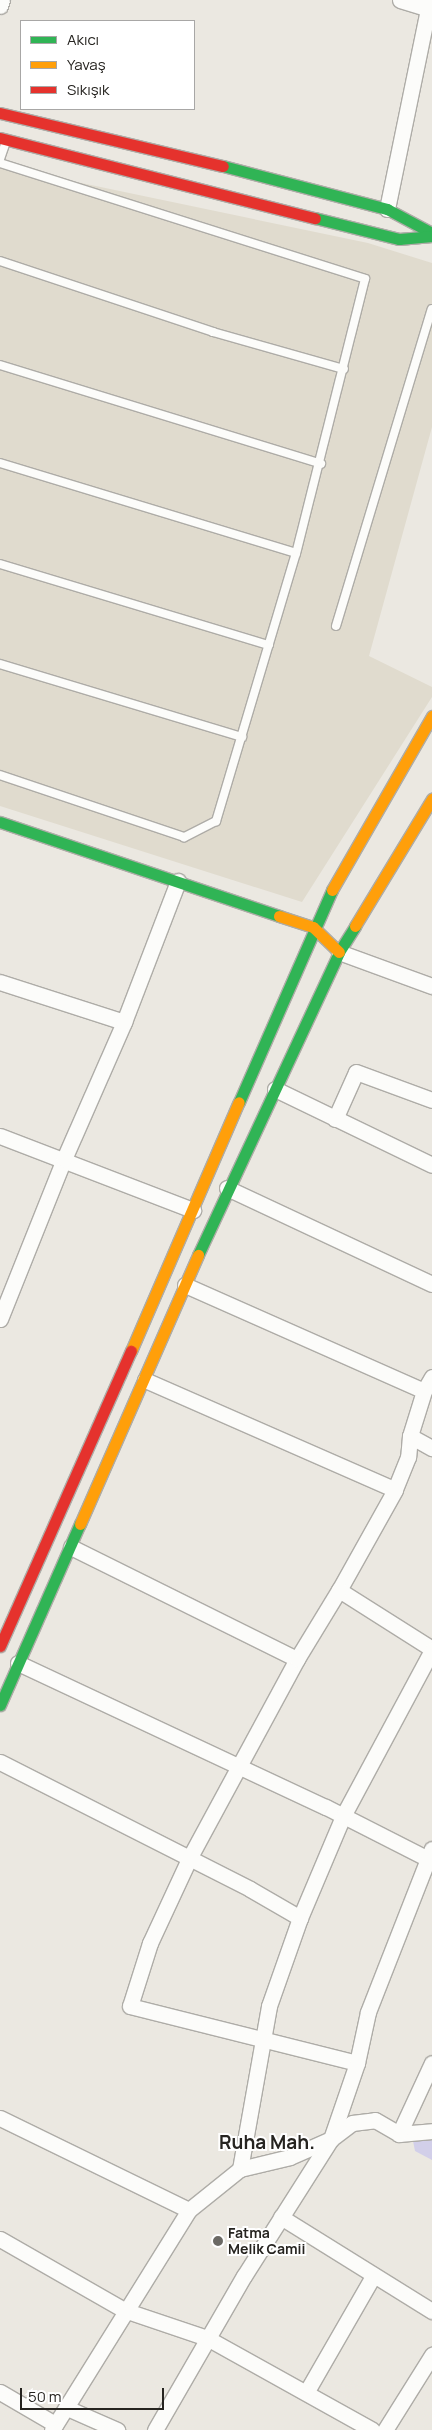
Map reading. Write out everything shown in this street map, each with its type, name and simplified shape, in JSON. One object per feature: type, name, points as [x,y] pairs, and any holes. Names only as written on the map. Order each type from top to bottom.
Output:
[{"type":"main road","points":[[0,114],[191,157],[387,209],[432,235]]},
{"type":"main road","points":[[3,139],[399,239],[432,235]]},
{"type":"main road","points":[[0,1646],[193,1210],[324,903],[432,716]]},
{"type":"main road","points":[[0,1705],[145,1380],[227,1188],[339,952],[432,799]]},
{"type":"main road","points":[[0,822],[314,927],[339,952]]},
{"type":"street","points":[[0,6],[2,0]]},
{"type":"street","points":[[387,209],[430,4],[400,0]]},
{"type":"street","points":[[0,1319],[64,1159],[124,1022],[178,881]]},
{"type":"street","points":[[339,952],[432,986]]},
{"type":"street","points":[[0,982],[124,1022]]},
{"type":"street","points":[[335,1118],[356,1072],[432,1100]]},
{"type":"street","points":[[275,1089],[432,1165]]},
{"type":"street","points":[[0,1136],[193,1210]]},
{"type":"street","points":[[227,1188],[432,1284]]},
{"type":"street","points":[[185,1285],[424,1391]]},
{"type":"street","points":[[357,2063],[130,2006],[150,1943],[189,1859],[241,1768],[297,1659],[339,1590],[395,1490],[408,1457],[410,1436],[424,1391],[432,1377]]},
{"type":"street","points":[[145,1380],[395,1490]]},
{"type":"street","points":[[410,1436],[432,1448]]},
{"type":"street","points":[[71,1547],[297,1659]]},
{"type":"street","points":[[240,2169],[269,2006],[300,1918],[343,1816],[432,1649],[339,1590]]},
{"type":"street","points":[[18,1663],[430,1856],[368,2012],[357,2063],[331,2139],[207,2338],[156,2430]]},
{"type":"street","points":[[0,1762],[300,1918]]},
{"type":"street","points":[[399,2134],[432,2063]]},
{"type":"street","points":[[0,2118],[189,2210]]},
{"type":"street","points":[[0,2392],[54,2427],[124,2310],[189,2210],[240,2169],[290,2157],[331,2139],[352,2123],[375,2120],[399,2134],[432,2131]]},
{"type":"street","points":[[281,2217],[432,2311]]},
{"type":"street","points":[[0,2239],[124,2310],[207,2338],[307,2391],[372,2430]]},
{"type":"street","points":[[307,2391],[373,2276]]},
{"type":"street","points":[[385,2430],[432,2355]]},
{"type":"street","points":[[67,2408],[117,2430]]},
{"type":"lane","points":[[0,159],[3,139]]},
{"type":"lane","points":[[0,163],[365,279],[344,369],[296,553],[216,821],[184,837],[0,775]]},
{"type":"lane","points":[[0,261],[214,332],[344,369]]},
{"type":"lane","points":[[336,626],[432,310]]},
{"type":"lane","points":[[0,365],[320,464]]},
{"type":"lane","points":[[0,463],[296,553]]},
{"type":"lane","points":[[0,564],[269,645]]},
{"type":"lane","points":[[0,664],[242,737]]},
{"type":"shaded area","points":[[0,166],[368,243],[432,263],[432,427],[369,656],[432,687],[432,697],[302,902],[0,806]]},
{"type":"shaded area","points":[[432,2133],[432,2160],[415,2151],[413,2141]]},
{"type":"traffic: fast","points":[[223,166],[387,209],[432,233]]},
{"type":"traffic: fast","points":[[315,218],[399,239],[432,236]]},
{"type":"traffic: fast","points":[[0,822],[279,916]]},
{"type":"traffic: fast","points":[[239,1102],[332,890]]},
{"type":"traffic: fast","points":[[198,1255],[339,952],[355,926]]},
{"type":"traffic: fast","points":[[0,1705],[80,1524]]},
{"type":"traffic: slow","points":[[332,890],[432,716]]},
{"type":"traffic: slow","points":[[355,926],[432,799]]},
{"type":"traffic: slow","points":[[279,916],[313,927],[339,952]]},
{"type":"traffic: slow","points":[[131,1351],[239,1102]]},
{"type":"traffic: slow","points":[[80,1524],[198,1255]]},
{"type":"traffic: jam","points":[[0,113],[223,166]]},
{"type":"traffic: jam","points":[[0,138],[315,218]]},
{"type":"traffic: jam","points":[[0,1646],[131,1351]]},
{"type":"place","name":"Fatma Melik Camii","points":[[218,2241]]},
{"type":"district","name":"Ruha Mah.","points":[[267,2143]]}]
